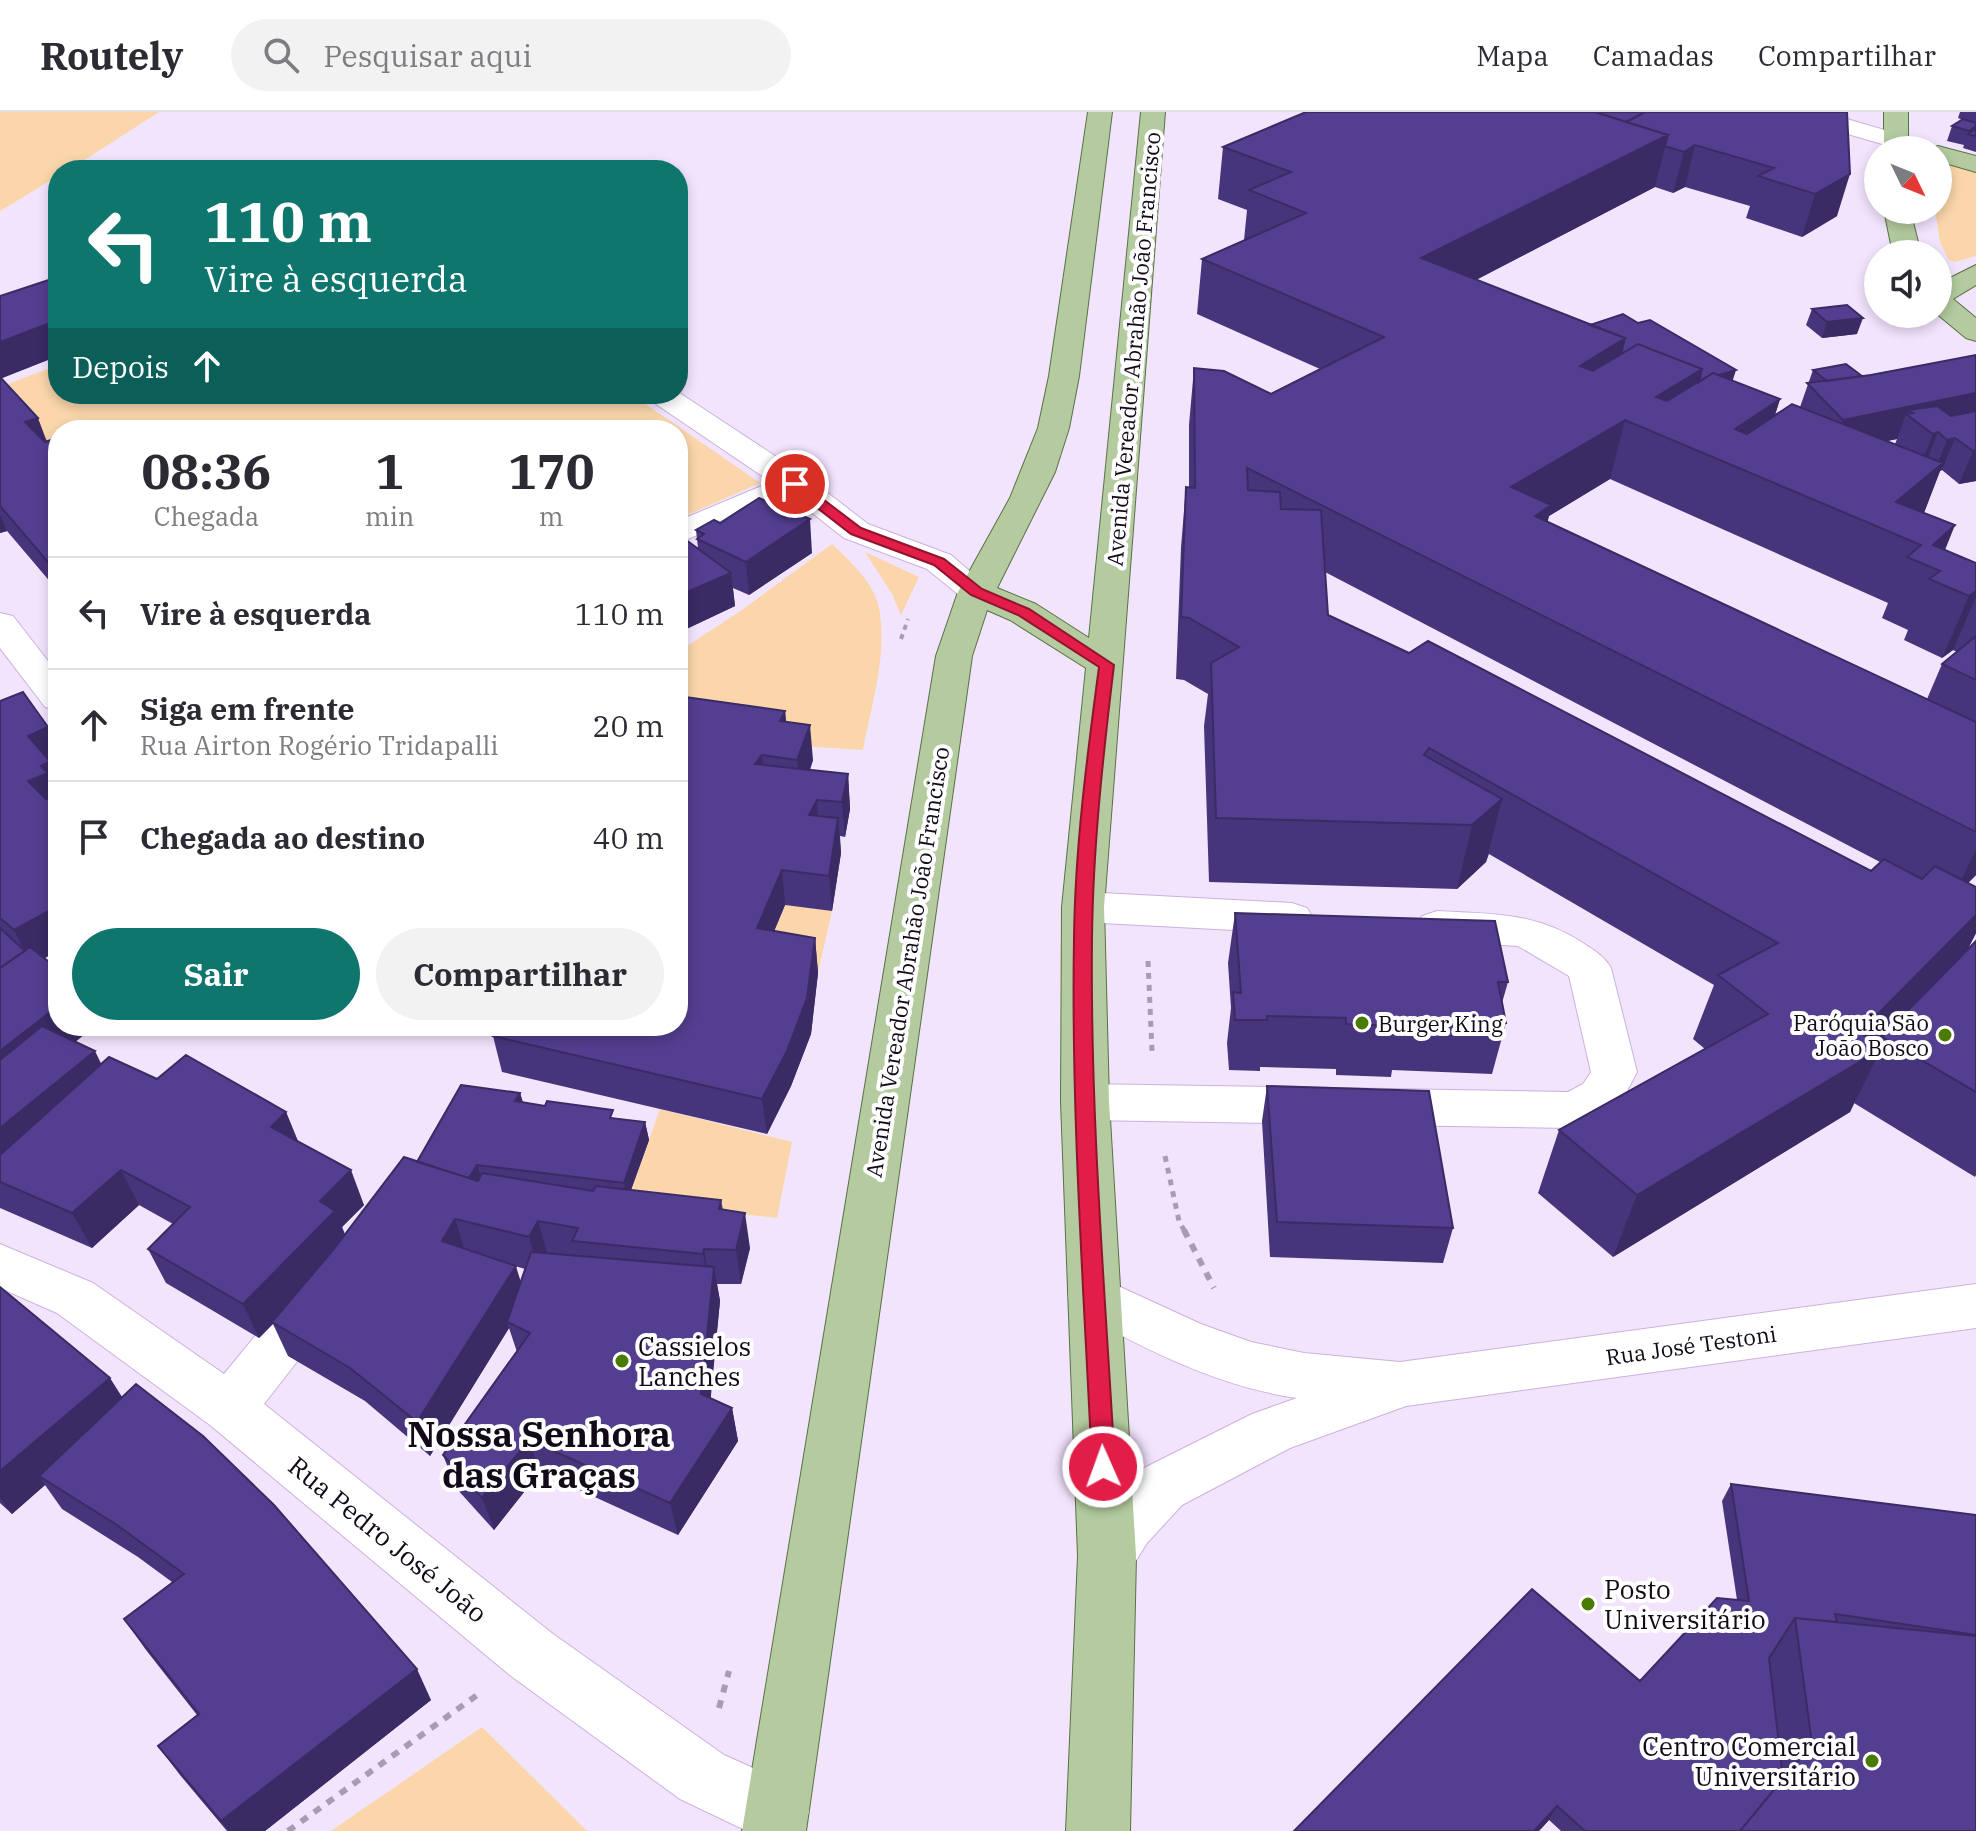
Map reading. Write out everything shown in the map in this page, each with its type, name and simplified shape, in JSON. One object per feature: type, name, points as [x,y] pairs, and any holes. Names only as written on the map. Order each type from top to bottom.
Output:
[{"type":"main road","name":"Avenida Vereador Abrahão João Francisco","points":[[776,1822],[954,656],[960,628],[1028,495],[1052,433],[1064,374],[1100,112]]},
{"type":"main road","name":"Avenida Vereador Abrahão João Francisco","points":[[1098,1831],[1107,1556],[1085,1102],[1083,907],[1092,775],[1106,665],[1153,112]]},
{"type":"main road","points":[[1896,112],[1896,136]]},
{"type":"main road","points":[[1952,157],[1976,164]]},
{"type":"main road","points":[[1952,289],[1976,273]]},
{"type":"main road","points":[[1952,311],[1976,332]]},
{"type":"main road","points":[[976,592],[1023,612],[1106,665]]},
{"type":"street","points":[[1797,112],[1869,136]]},
{"type":"street","points":[[676,404],[795,484],[856,531],[939,562],[976,592]]},
{"type":"street","points":[[688,529],[795,484]]},
{"type":"street","points":[[0,624],[48,686]]},
{"type":"street","points":[[1083,907],[1337,920]]},
{"type":"street","points":[[1085,1102],[1574,1110],[1600,1097],[1614,1072],[1589,968],[1553,944],[1524,931],[1399,924]]},
{"type":"street","points":[[229,1408],[352,1254]]},
{"type":"street","name":"Rua Pedro José João","points":[[0,1265],[75,1298],[229,1408],[532,1655],[702,1777],[776,1822]]},
{"type":"street","name":"Rua José Testoni","points":[[1094,1296],[1148,1326],[1220,1355],[1278,1372],[1406,1383]]},
{"type":"street","name":"Rua José Testoni","points":[[1107,1556],[1127,1525],[1162,1487],[1271,1431],[1406,1383],[1976,1306]]},
{"type":"path","points":[[1146,910],[1154,1103],[1179,1221],[1219,1295]]},
{"type":"path","points":[[288,1831],[532,1655]]},
{"type":"shaded area","points":[[0,112],[159,112],[85,160],[48,160],[48,182],[0,211]]},
{"type":"shaded area","points":[[1952,166],[1976,173],[1976,256],[1952,261],[1952,240],[1940,240],[1937,224],[1952,224]]},
{"type":"shaded area","points":[[48,369],[48,404],[645,404],[669,420],[48,420],[48,446],[0,387]]},
{"type":"shaded area","points":[[688,433],[760,483],[688,515]]},
{"type":"shaded area","points":[[832,544],[867,581],[879,608],[881,643],[863,750],[788,745],[688,731],[688,645]]},
{"type":"shaded area","points":[[865,552],[919,577],[901,615],[892,594]]},
{"type":"shaded area","points":[[785,905],[832,911],[818,973],[761,963]]},
{"type":"shaded area","points":[[660,1109],[792,1142],[777,1218],[627,1201]]},
{"type":"shaded area","points":[[482,1727],[587,1831],[331,1831]]},
{"type":"building","points":[[1306,112],[1595,112],[1668,135],[1421,258],[1625,338],[1580,366],[1593,371],[1638,344],[1702,369],[1656,397],[1667,401],[1713,373],[1780,399],[1735,429],[1747,434],[1792,404],[1943,463],[1896,502],[1955,525],[1933,545],[1976,563],[1976,591],[1969,596],[1929,579],[1940,571],[1907,557],[1921,545],[1625,420],[1511,487],[1551,505],[1535,516],[1976,722],[1976,832],[1247,468],[1248,490],[1280,492],[1281,509],[1321,510],[1328,615],[1409,653],[1428,641],[1871,871],[1884,859],[1922,879],[1935,866],[1976,887],[1976,915],[1860,1032],[1881,1049],[1637,1195],[1559,1130],[1768,1014],[1718,975],[1778,943],[1429,748],[1424,755],[1502,799],[1472,825],[1216,818],[1211,663],[1239,647],[1189,618],[1181,617],[1186,487],[1195,488],[1194,368],[1224,371],[1271,394],[1384,337],[1202,259],[1306,213],[1249,190],[1291,172],[1223,147]]},
{"type":"building","points":[[1595,112],[1645,112],[1626,122]]},
{"type":"building","points":[[1645,112],[1847,112],[1850,174],[1815,194],[1758,176],[1774,168],[1695,145],[1684,152],[1665,146],[1668,135],[1626,122]]},
{"type":"building","points":[[1963,119],[1976,123],[1976,126],[1969,131],[1952,126]]},
{"type":"building","points":[[48,280],[48,324],[0,342],[0,296]]},
{"type":"building","points":[[1847,305],[1863,318],[1827,322],[1812,309]]},
{"type":"building","points":[[1623,314],[1638,323],[1650,320],[1736,370],[1719,375],[1713,373],[1699,382],[1702,369],[1638,344],[1621,354],[1625,338],[1590,325]]},
{"type":"building","points":[[1976,355],[1976,393],[1843,420],[1807,383],[1871,375]]},
{"type":"building","points":[[1846,364],[1862,376],[1827,381],[1813,370]]},
{"type":"building","points":[[0,377],[38,418],[25,422],[45,442],[48,441],[48,562],[0,506]]},
{"type":"building","points":[[1937,406],[1951,416],[1976,411],[1976,450],[1955,438],[1947,440],[1938,432],[1933,434],[1906,414],[1913,413],[1909,410]]},
{"type":"building","points":[[759,498],[810,519],[746,562],[697,539],[704,534],[696,530],[714,520],[720,523]]},
{"type":"building","points":[[688,541],[731,573],[688,592]]},
{"type":"building","points":[[1976,636],[1976,680],[1942,664]]},
{"type":"building","points":[[23,692],[48,727],[28,736],[48,759],[41,766],[48,773],[28,781],[48,798],[48,911],[14,930],[0,918],[0,701]]},
{"type":"building","points":[[688,697],[785,711],[780,721],[810,725],[797,760],[762,755],[755,764],[848,774],[842,802],[817,800],[809,815],[838,818],[829,876],[782,870],[757,928],[815,938],[807,998],[787,1051],[762,1099],[493,1036],[688,1036]]},
{"type":"building","points":[[1235,913],[1495,921],[1508,982],[1498,982],[1506,1023],[1401,1020],[1403,1026],[1346,1024],[1346,1018],[1267,1016],[1267,1020],[1235,1020],[1233,992],[1241,993]]},
{"type":"building","points":[[0,928],[25,951],[0,968]]},
{"type":"building","points":[[1976,941],[1976,1092],[1882,1037]]},
{"type":"building","points":[[30,947],[48,961],[48,1014],[0,1051],[0,968]]},
{"type":"building","points":[[42,1026],[48,1029],[48,1036],[63,1036],[95,1051],[0,1128],[0,1060]]},
{"type":"building","points":[[186,1055],[286,1112],[271,1127],[351,1170],[320,1201],[335,1211],[243,1304],[148,1249],[190,1207],[121,1170],[72,1213],[0,1182],[0,1155],[109,1057],[157,1079]]},
{"type":"building","points":[[461,1085],[520,1093],[515,1101],[545,1106],[547,1101],[613,1110],[610,1118],[645,1122],[624,1183],[477,1165],[469,1178],[417,1162]]},
{"type":"building","points":[[1267,1086],[1429,1091],[1453,1228],[1277,1222]]},
{"type":"building","points":[[404,1157],[478,1181],[482,1173],[593,1191],[596,1186],[721,1200],[719,1209],[745,1213],[736,1250],[704,1249],[703,1254],[572,1241],[578,1228],[538,1221],[529,1237],[455,1219],[442,1241],[516,1266],[417,1422],[350,1368],[272,1322],[333,1250]]},
{"type":"building","points":[[531,1252],[714,1267],[701,1394],[732,1408],[670,1503],[529,1440],[482,1498],[443,1455],[530,1333],[507,1322]]},
{"type":"building","points":[[0,1287],[110,1378],[0,1471]]},
{"type":"building","points":[[136,1384],[203,1436],[274,1505],[417,1669],[221,1821],[158,1746],[199,1714],[124,1619],[184,1574],[117,1525],[39,1476]]},
{"type":"building","points":[[1731,1484],[1976,1515],[1976,1635],[1835,1614],[1837,1622],[1795,1618],[1769,1658],[1783,1779],[1740,1831],[1585,1831],[1557,1806],[1534,1831],[1294,1831],[1532,1589],[1640,1681],[1717,1598],[1749,1601]]},
{"type":"building","name":"Centro Comercial Universitário","points":[[1795,1618],[1976,1636],[1976,1831],[1740,1831],[1812,1744]]},
{"type":"place","name":"Burger King","points":[[1362,1023]]},
{"type":"place","name":"Paróquia São João Bosco","points":[[1945,1035]]},
{"type":"place","name":"Cassielos Lanches","points":[[622,1361]]},
{"type":"place","name":"Posto Universitário","points":[[1588,1604]]},
{"type":"place","name":"Centro Comercial Universitário","points":[[1872,1761]]},
{"type":"district","name":"Nossa Senhora das Graças","points":[[539,1454]]},
{"type":"route","points":[[795,484],[856,531],[939,562],[976,592],[1023,612],[1106,665],[1092,775],[1083,907],[1085,1102],[1103,1467]]}]
